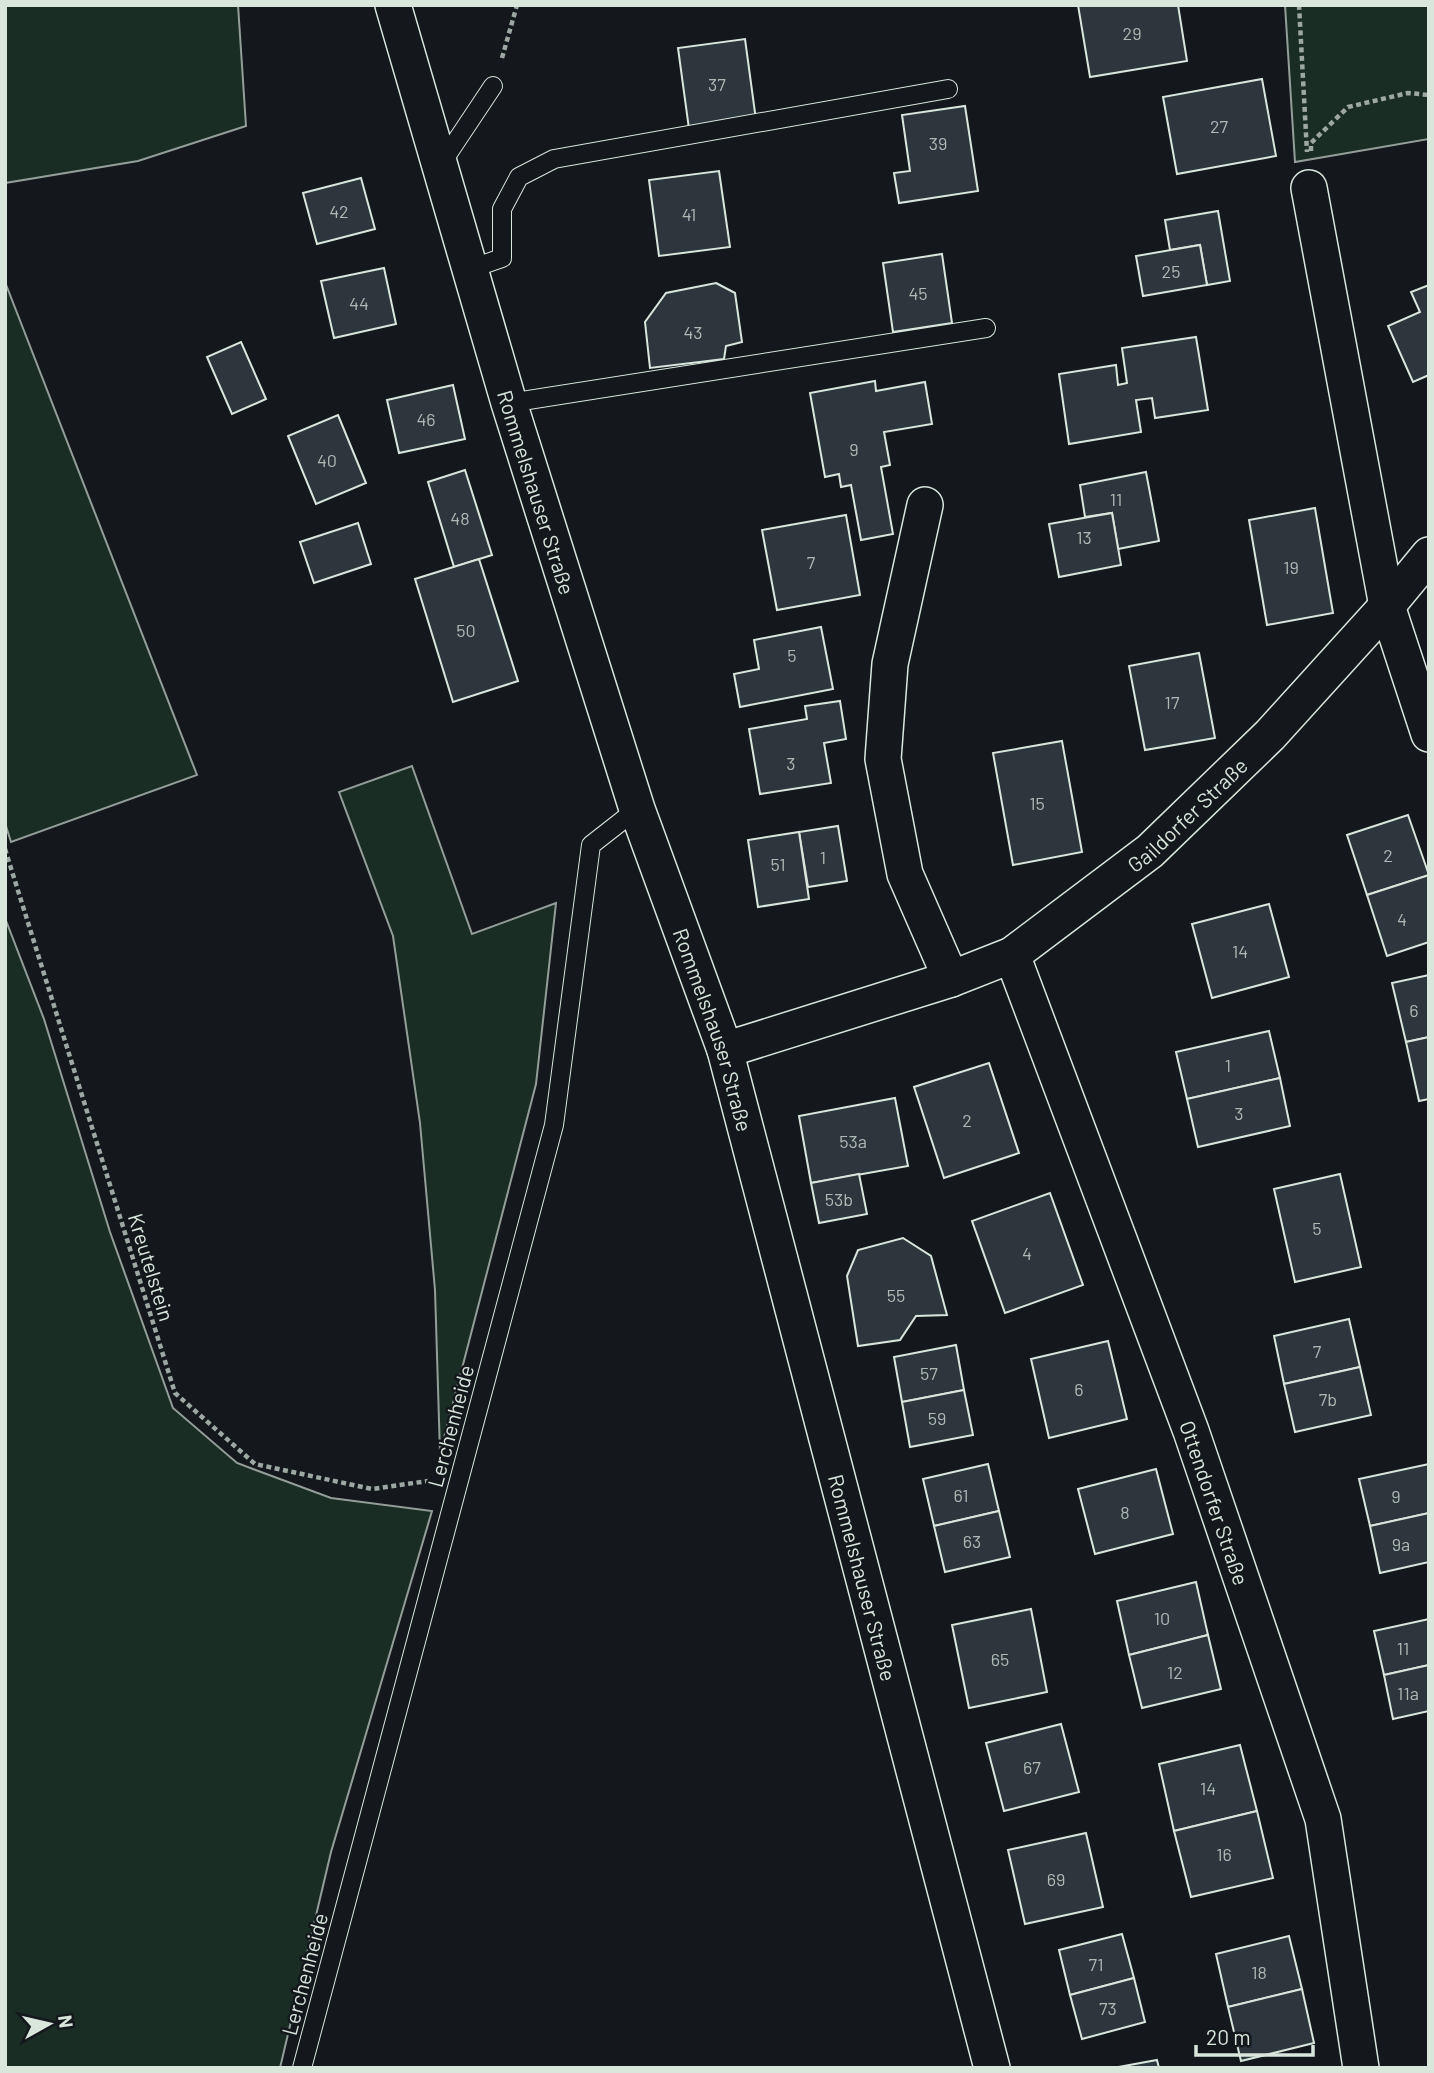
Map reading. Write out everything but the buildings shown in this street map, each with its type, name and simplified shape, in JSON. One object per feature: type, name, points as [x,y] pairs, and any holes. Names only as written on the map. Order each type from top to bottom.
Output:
[{"type":"street","name":"Rommelshauser Straße","points":[[393,5],[509,403],[637,809],[725,1050],[992,2068]]},
{"type":"street","points":[[1309,188],[1387,606],[1429,734]]},
{"type":"street","points":[[925,505],[890,664],[883,759],[905,874],[951,979]]},
{"type":"street","name":"Gaildorfer Straße","points":[[725,1050],[951,979],[1012,955],[1150,851],[1270,735],[1387,606],[1429,555]]},
{"type":"street","name":"Ottendorfer Straße","points":[[1012,955],[1191,1431],[1323,1819],[1361,2068]]},
{"type":"lane","points":[[440,164],[494,86]]},
{"type":"lane","points":[[470,269],[502,258],[502,209],[519,177],[554,159],[948,89]]},
{"type":"lane","points":[[509,403],[986,328]]},
{"type":"lane","name":"Lerchenheide","points":[[302,2068],[554,1125],[591,845],[637,809]]},
{"type":"path","points":[[494,86],[517,5]]},
{"type":"path","points":[[1299,5],[1309,188]]},
{"type":"path","points":[[1309,188],[1311,143],[1348,107],[1408,93],[1429,95]]},
{"type":"path","name":"Kreutelstein","points":[[5,849],[175,1392],[255,1464],[372,1489],[460,1477]]},
{"type":"green space","points":[[5,5],[238,5],[246,126],[138,161],[5,183]]},
{"type":"green space","points":[[1285,5],[1429,5],[1429,139],[1295,162]]},
{"type":"green space","points":[[5,282],[197,775],[11,842],[5,823]]},
{"type":"green space","points":[[412,766],[472,934],[556,903],[536,1084],[440,1453],[435,1290],[420,1123],[393,936],[339,792]]},
{"type":"green space","points":[[5,918],[44,1019],[110,1232],[173,1408],[237,1463],[331,1498],[432,1511],[331,1852],[280,2068],[5,2068]]}]
